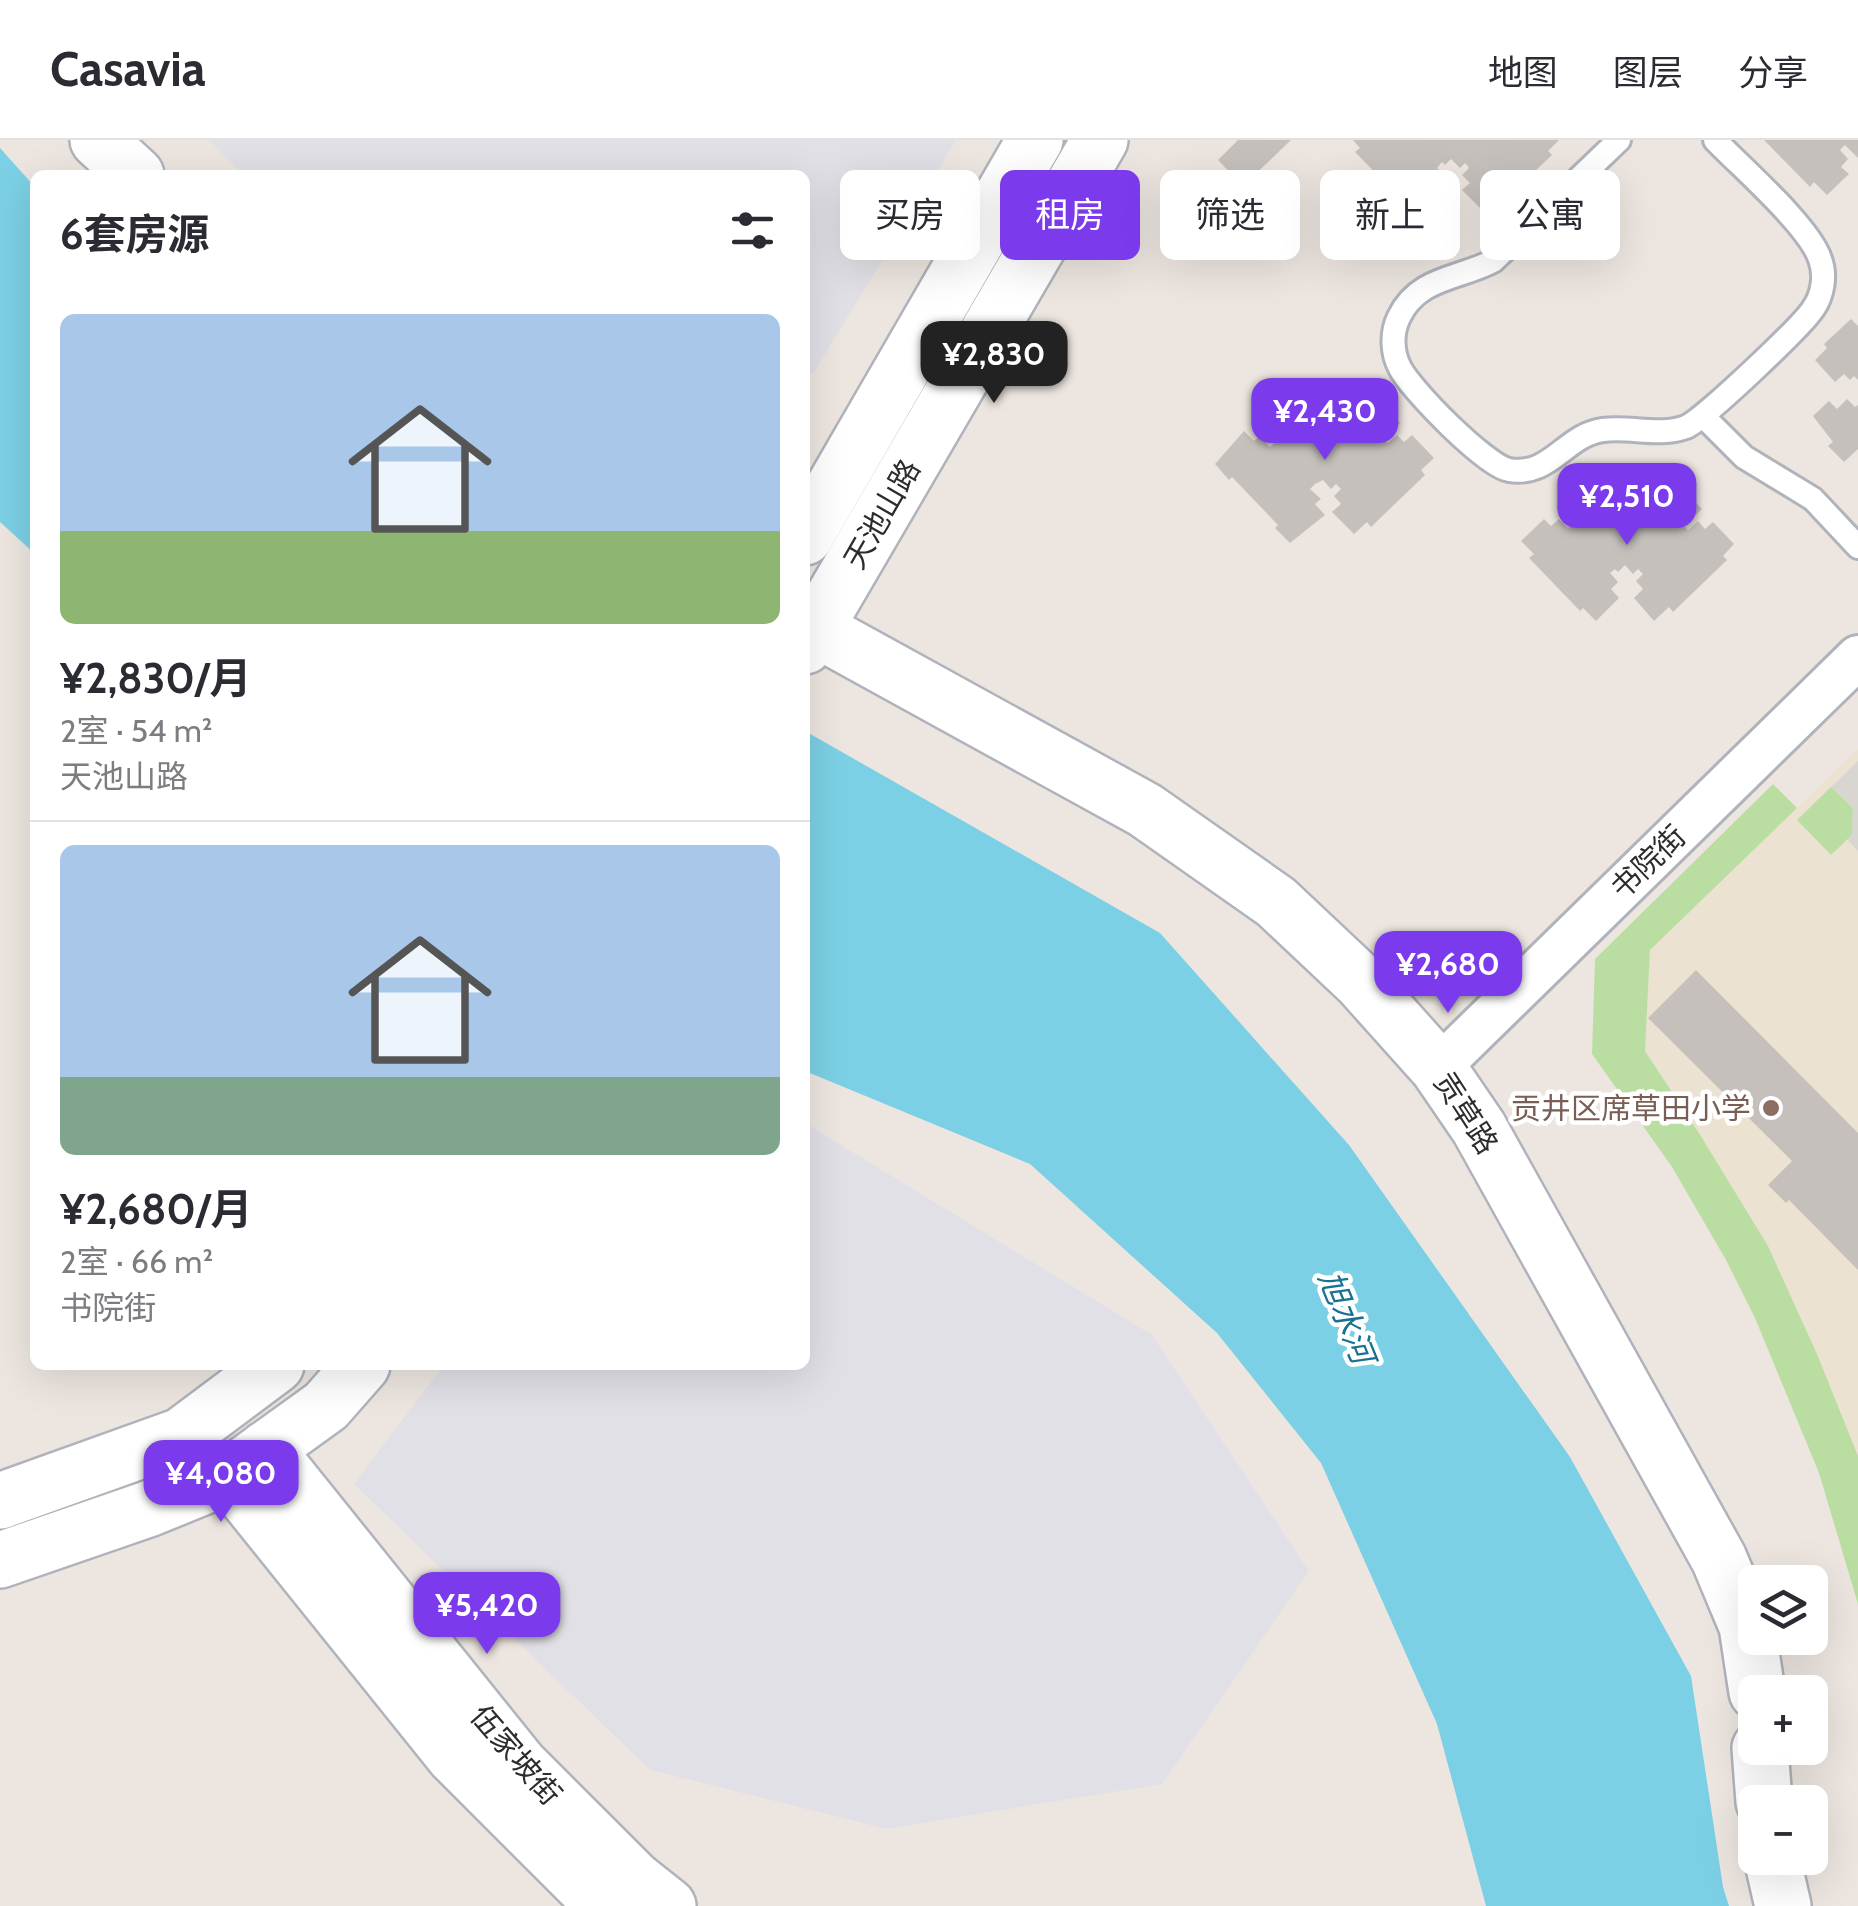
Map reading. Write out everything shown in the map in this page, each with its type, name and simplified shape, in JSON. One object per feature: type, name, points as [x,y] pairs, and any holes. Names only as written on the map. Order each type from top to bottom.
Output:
[{"type":"main road","points":[[98,140],[131,170]]},
{"type":"main road","name":"天池山路","points":[[810,529],[1035,140]]},
{"type":"main road","name":"天池山路","points":[[810,630],[1100,140]]},
{"type":"main road","name":"贡草路","points":[[810,634],[1145,810],[1276,902],[1361,982],[1438,1068],[1479,1128],[1719,1558],[1747,1626],[1754,1675]]},
{"type":"main road","points":[[0,1501],[181,1436],[269,1370]]},
{"type":"main road","points":[[0,1560],[148,1509],[248,1462],[326,1406],[358,1370]]},
{"type":"main road","name":"伍家坡街","points":[[248,1462],[454,1756],[604,1906]]},
{"type":"main road","name":"伍家坡街","points":[[248,1462],[520,1766],[634,1879],[668,1906]]},
{"type":"main road","points":[[1776,1875],[1782,1906]]},
{"type":"street","name":"书院街","points":[[1438,1068],[1857,660]]},
{"type":"lane","points":[[1619,140],[1493,261],[1472,272],[1438,279],[1408,304],[1395,328],[1395,355],[1404,375],[1480,456],[1510,470],[1529,471],[1548,465],[1590,433],[1612,429],[1680,429],[1703,416],[1805,318],[1818,299],[1823,277],[1820,256],[1807,236],[1715,140]]},
{"type":"lane","points":[[1703,416],[1752,463],[1813,498],[1858,547]]},
{"type":"shaded area","points":[[209,140],[956,140],[938,170],[840,170],[840,260],[883,260],[810,375],[810,170],[239,170]]},
{"type":"shaded area","name":"贡井区席草田小学","points":[[1858,749],[1858,1456],[1768,1246],[1645,1051],[1650,950]]},
{"type":"shaded area","points":[[1858,761],[1858,851],[1847,839],[1852,835],[1853,808],[1831,787]]},
{"type":"shaded area","points":[[810,1126],[1152,1335],[1309,1571],[1162,1784],[886,1829],[650,1770],[354,1484],[440,1370],[810,1370]]},
{"type":"green space","points":[[1773,784],[1797,808],[1650,950],[1645,1051],[1768,1246],[1858,1456],[1858,1604],[1819,1473],[1755,1318],[1672,1167],[1592,1054],[1595,959]]},
{"type":"green space","points":[[1831,787],[1853,808],[1852,835],[1831,855],[1797,820]]},
{"type":"water","points":[[0,148],[30,181],[30,549],[0,522]]},
{"type":"water","name":"旭水河","points":[[810,734],[1160,933],[1349,1145],[1570,1457],[1691,1676],[1729,1906],[1486,1906],[1437,1724],[1321,1463],[1217,1333],[1030,1164],[810,1073]]},
{"type":"building","points":[[1238,140],[1291,140],[1260,170],[1228,170],[1218,160]]},
{"type":"building","points":[[1353,140],[1559,140],[1548,151],[1552,155],[1536,170],[1480,170],[1480,208],[1462,190],[1470,183],[1462,175],[1469,168],[1465,163],[1460,168],[1451,159],[1445,165],[1442,162],[1439,170],[1373,170],[1355,152],[1360,148]]},
{"type":"building","points":[[1764,140],[1858,140],[1858,158],[1845,145],[1840,150],[1848,159],[1841,167],[1849,174],[1827,195],[1814,182],[1810,187]]},
{"type":"building","points":[[1851,319],[1858,326],[1858,380],[1854,376],[1850,380],[1844,374],[1835,382],[1815,360],[1827,348],[1824,344]]},
{"type":"building","points":[[1358,387],[1400,423],[1383,439],[1388,443],[1397,435],[1404,442],[1412,435],[1434,458],[1421,470],[1425,475],[1371,527],[1367,522],[1354,534],[1332,512],[1341,504],[1334,496],[1341,489],[1336,484],[1331,489],[1323,480],[1315,484],[1310,489],[1321,499],[1315,504],[1325,515],[1290,543],[1275,528],[1278,525],[1215,464],[1244,431],[1254,441],[1260,436],[1270,447],[1275,442],[1256,422],[1282,396],[1287,400],[1300,388],[1321,410],[1313,419],[1319,425],[1311,432],[1315,437],[1329,424],[1339,435],[1344,430],[1336,423],[1342,417],[1335,409]]},
{"type":"building","points":[[1847,399],[1855,407],[1858,405],[1858,449],[1844,462],[1828,446],[1833,442],[1813,416],[1829,401],[1837,409]]},
{"type":"building","points":[[1602,473],[1623,496],[1615,504],[1621,510],[1613,518],[1618,523],[1631,511],[1642,522],[1646,519],[1638,510],[1648,501],[1640,493],[1657,478],[1681,497],[1686,492],[1702,509],[1684,526],[1688,530],[1698,521],[1705,529],[1713,522],[1734,544],[1723,556],[1727,560],[1673,612],[1669,607],[1654,621],[1634,598],[1643,589],[1636,581],[1643,574],[1638,569],[1633,574],[1625,565],[1610,573],[1618,582],[1611,589],[1619,598],[1596,621],[1583,608],[1580,611],[1529,558],[1534,554],[1521,541],[1544,519],[1551,526],[1559,519],[1568,528],[1573,524],[1557,508],[1585,481],[1589,486]]},
{"type":"building","points":[[1696,970],[1858,1133],[1858,1270],[1789,1200],[1786,1203],[1768,1185],[1792,1161],[1648,1018]]},
{"type":"place","name":"贡井区席草田小学","points":[[1771,1108]]}]
